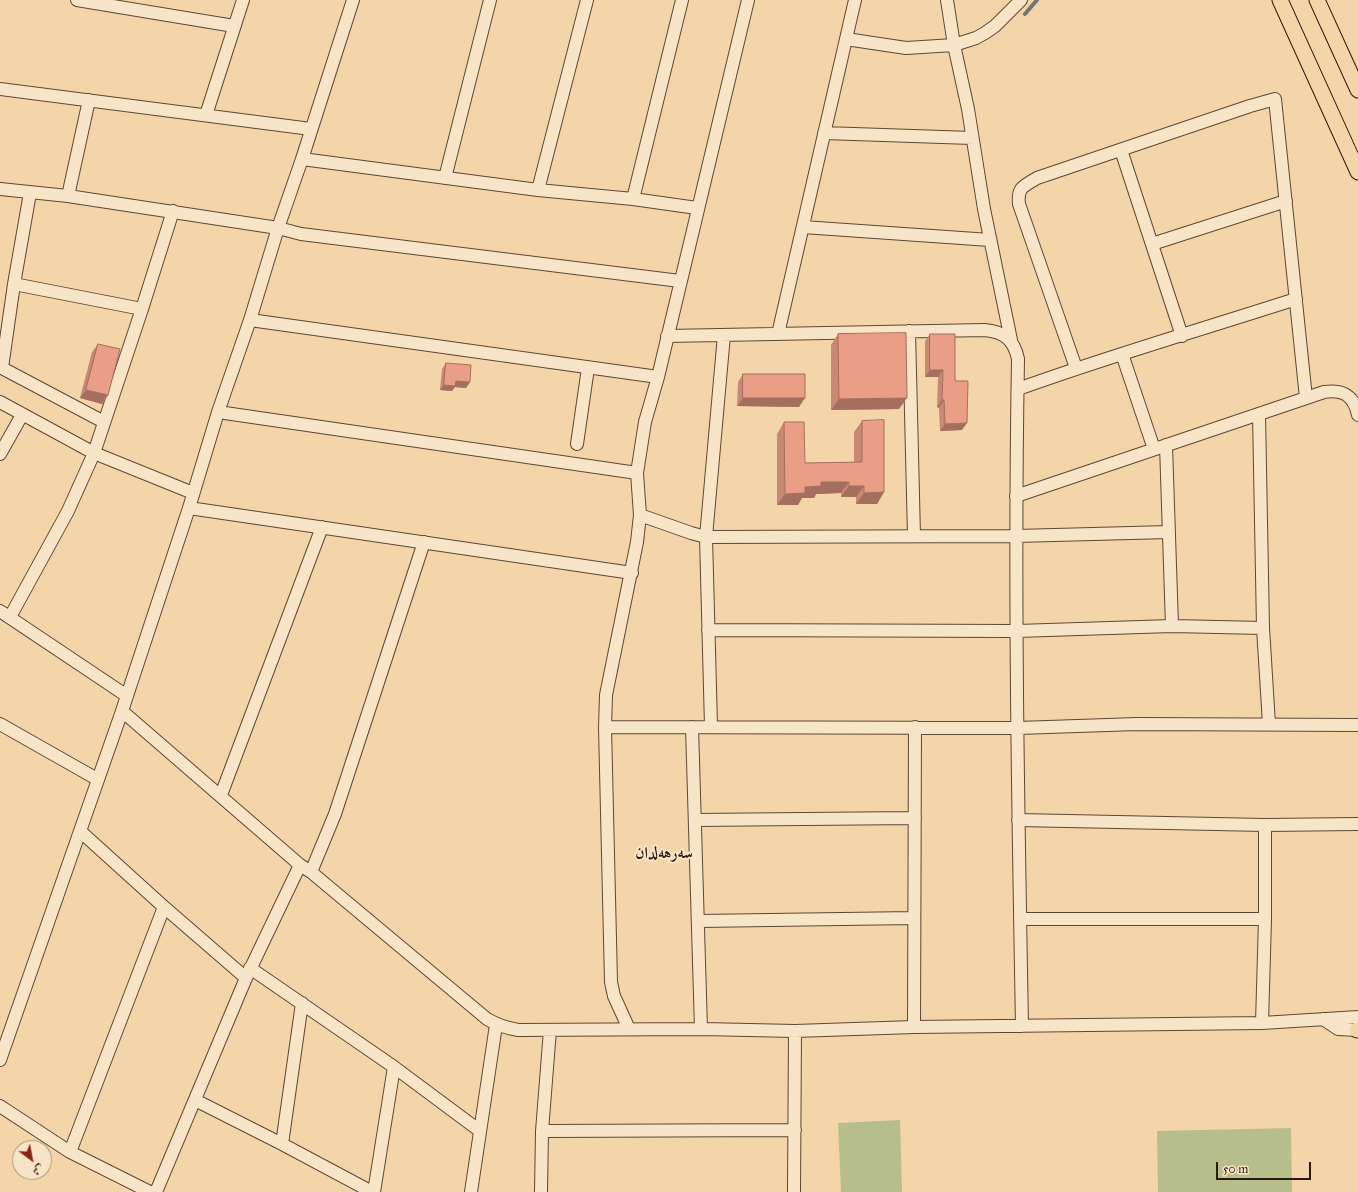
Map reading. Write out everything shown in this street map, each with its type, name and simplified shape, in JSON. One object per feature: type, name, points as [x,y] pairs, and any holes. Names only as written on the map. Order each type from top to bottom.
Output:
[{"type":"main road","points":[[1280,0],[1358,172]]},
{"type":"main road","points":[[1317,0],[1358,90]]},
{"type":"street","points":[[77,0],[134,5],[234,26]]},
{"type":"street","points":[[206,115],[243,0]]},
{"type":"street","points":[[0,1060],[127,696],[353,0]]},
{"type":"street","points":[[445,178],[490,0]]},
{"type":"street","points":[[538,190],[587,0]]},
{"type":"street","points":[[633,199],[682,0]]},
{"type":"street","points":[[629,1029],[614,996],[611,982],[605,727],[606,695],[632,572],[640,515],[637,473],[645,422],[658,377],[697,208],[748,0]]},
{"type":"street","points":[[778,334],[855,0]]},
{"type":"street","points":[[947,0],[990,240],[1011,340],[1016,350],[1018,359],[1016,536],[1018,820],[1022,1026]]},
{"type":"street","points":[[846,39],[906,48],[954,45],[976,38],[985,33],[995,26],[1021,0]]},
{"type":"street","points":[[0,89],[311,129]]},
{"type":"street","points":[[1076,368],[1019,204],[1018,195],[1020,190],[1037,178],[1274,99],[1306,398]]},
{"type":"street","points":[[68,196],[89,100]]},
{"type":"street","points":[[824,133],[972,138]]},
{"type":"street","points":[[1121,150],[1182,336]]},
{"type":"street","points":[[302,159],[538,190],[633,199],[697,208]]},
{"type":"street","points":[[0,189],[68,196],[173,211],[278,228],[301,234],[680,281]]},
{"type":"street","points":[[30,193],[1,367],[104,422]]},
{"type":"street","points":[[1152,244],[1286,201]]},
{"type":"street","points":[[127,696],[5,614],[68,511],[94,453],[173,211]]},
{"type":"street","points":[[803,227],[990,240]]},
{"type":"street","points":[[14,284],[142,309]]},
{"type":"street","points":[[1018,389],[1076,368],[1296,299]]},
{"type":"street","points":[[250,320],[658,377]]},
{"type":"street","points":[[667,336],[985,330],[1003,334],[1011,340]]},
{"type":"street","points":[[910,331],[914,536]]},
{"type":"street","points":[[711,726],[706,536],[724,335]]},
{"type":"street","points":[[1122,354],[1154,449]]},
{"type":"street","points":[[577,444],[588,368]]},
{"type":"street","points":[[1016,496],[1329,391],[1334,390],[1342,392],[1349,396],[1358,415]]},
{"type":"street","points":[[0,402],[94,453],[193,494]]},
{"type":"street","points":[[218,412],[637,473]]},
{"type":"street","points":[[1259,414],[1263,628],[1269,724]]},
{"type":"street","points":[[0,454],[22,415]]},
{"type":"street","points":[[1166,445],[1172,626]]},
{"type":"street","points":[[189,508],[632,572]]},
{"type":"street","points":[[640,515],[691,533],[706,536],[1016,536],[1169,532]]},
{"type":"street","points":[[221,795],[322,527]]},
{"type":"street","points":[[311,872],[336,814],[424,542]]},
{"type":"street","points":[[708,630],[1017,631],[1172,626],[1263,628]]},
{"type":"street","points":[[122,711],[221,795],[300,865],[311,872],[481,1014],[496,1025],[507,1028],[518,1030],[701,1029],[795,1031],[914,1027],[1262,1023],[1323,1019],[1338,1029],[1358,1026]]},
{"type":"street","points":[[605,727],[711,726],[1018,728],[1137,724],[1358,725]]},
{"type":"street","points":[[0,725],[97,779]]},
{"type":"street","points":[[692,727],[701,1029]]},
{"type":"street","points":[[914,1027],[915,727]]},
{"type":"street","points":[[695,820],[915,818]]},
{"type":"street","points":[[1018,820],[1265,825],[1358,824]]},
{"type":"street","points":[[1262,1023],[1265,918],[1265,825]]},
{"type":"street","points":[[80,831],[164,907],[248,973],[302,1003],[394,1067],[480,1131]]},
{"type":"street","points":[[156,1192],[248,973],[272,926],[300,865]]},
{"type":"street","points":[[70,1152],[164,907]]},
{"type":"street","points":[[698,921],[914,918]]},
{"type":"street","points":[[1020,919],[1265,918]]},
{"type":"street","points":[[282,1144],[302,1003]]},
{"type":"street","points":[[471,1192],[496,1025]]},
{"type":"street","points":[[541,1192],[542,1131],[550,1030]]},
{"type":"street","points":[[794,1192],[795,1031]]},
{"type":"street","points":[[195,1100],[373,1192],[394,1067]]},
{"type":"street","points":[[0,1106],[70,1152],[150,1192]]},
{"type":"street","points":[[542,1131],[795,1130]]},
{"type":"green space","points":[[900,1120],[902,1192],[841,1192],[838,1123]]},
{"type":"green space","points":[[1291,1128],[1292,1192],[1158,1192],[1157,1131]]},
{"type":"building","points":[[906,333],[907,398],[839,399],[838,334]]},
{"type":"building","points":[[930,334],[955,334],[955,381],[968,381],[967,423],[945,424],[944,400],[942,400],[943,370],[930,370]]},
{"type":"building","points":[[98,344],[120,349],[108,395],[86,390]]},
{"type":"building","points":[[446,363],[471,365],[470,382],[456,381],[455,386],[444,385]]},
{"type":"building","points":[[743,374],[805,374],[805,398],[743,398]]},
{"type":"building","points":[[884,420],[884,492],[864,493],[864,486],[849,486],[849,482],[821,482],[821,486],[805,487],[805,493],[785,494],[784,422],[804,422],[805,463],[862,462],[862,421]]},
{"type":"waterway","points":[[1025,14],[1037,0]]},
{"type":"district","name":"سەرهەلدان","points":[[664,854]]}]
